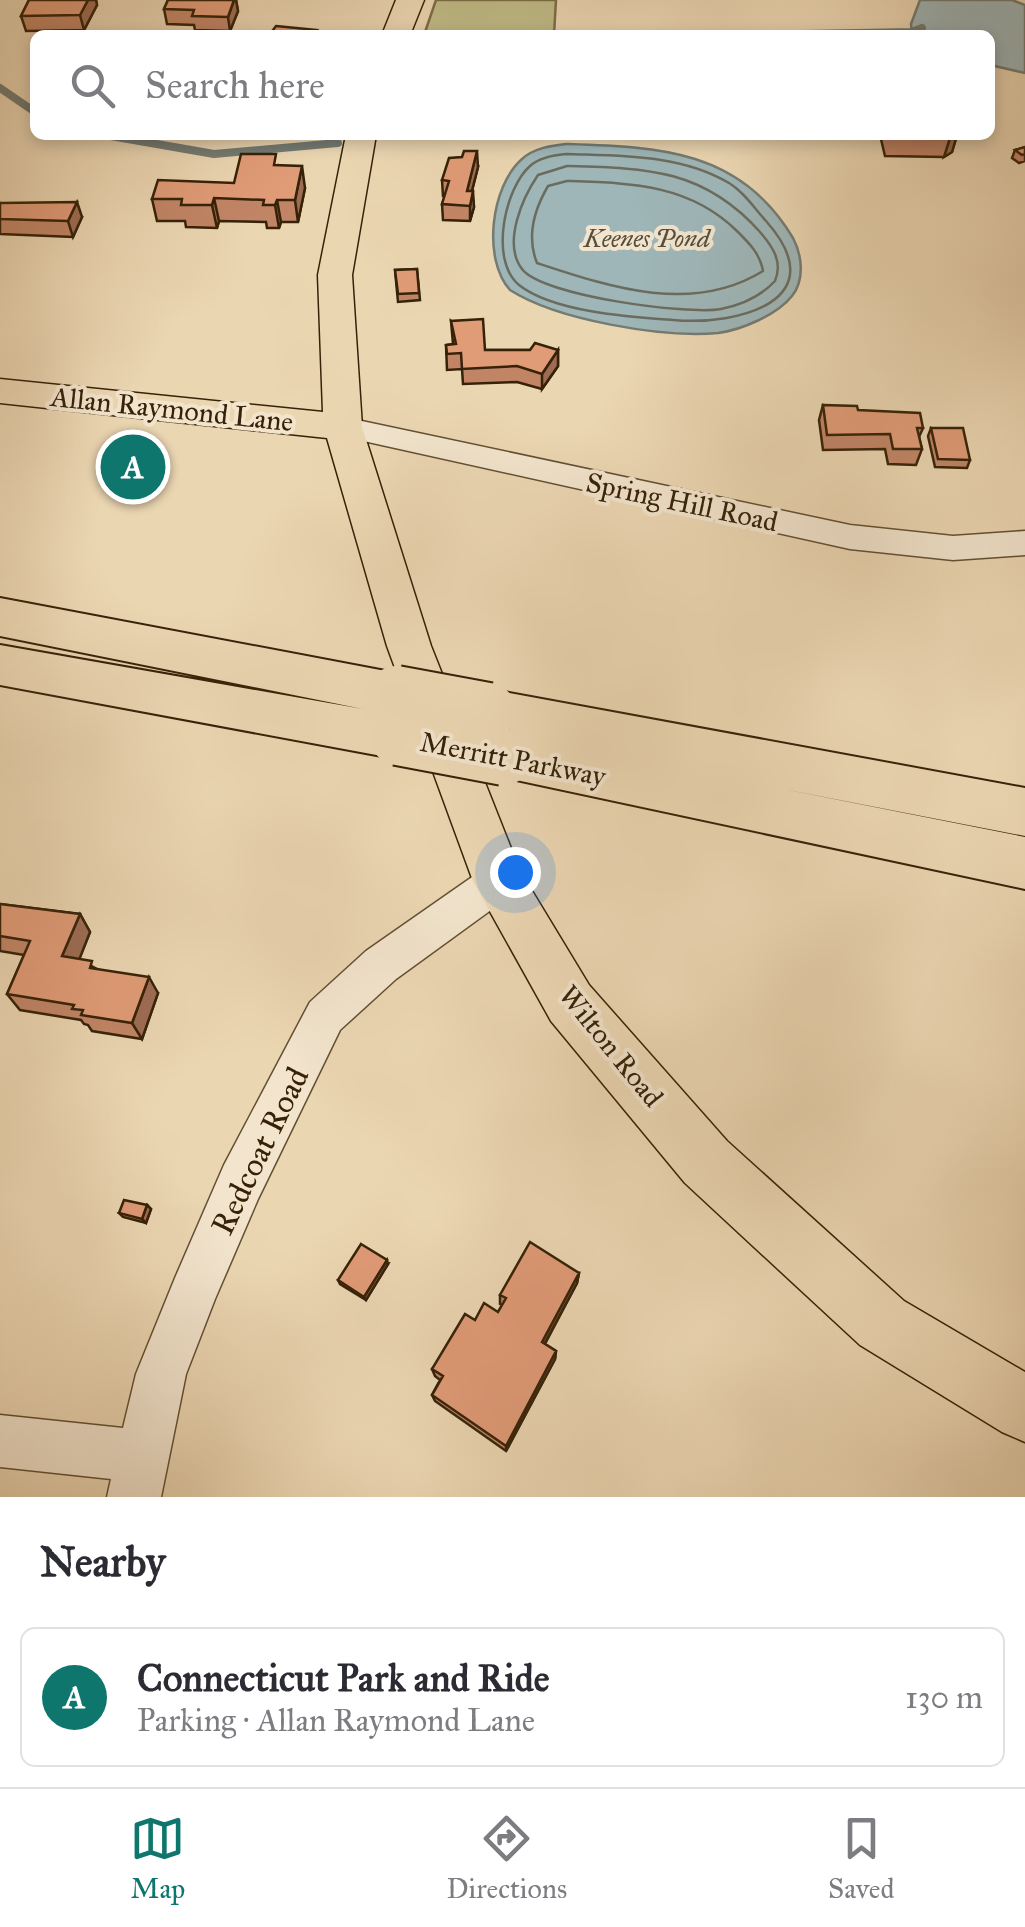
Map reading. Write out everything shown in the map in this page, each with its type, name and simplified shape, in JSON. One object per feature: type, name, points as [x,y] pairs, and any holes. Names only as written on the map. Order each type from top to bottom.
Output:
[{"type":"highway","name":"Merritt Parkway","points":[[1,629],[496,734],[1025,812]]},
{"type":"highway","name":"Merritt Parkway","points":[[496,734],[749,806],[1025,863]]},
{"type":"highway","points":[[749,806],[1025,879]]},
{"type":"main road","points":[[398,30],[410,0]]},
{"type":"main road","name":"Wilton Road","points":[[360,140],[335,275],[343,427],[409,646],[499,880],[570,1002],[706,1162],[882,1323],[1025,1409]]},
{"type":"main road","name":"Allan Raymond Lane","points":[[0,392],[343,427]]},
{"type":"street","name":"Spring Hill Road","points":[[343,427],[444,445],[607,486],[906,548],[959,550],[1025,544]]},
{"type":"street","name":"Redcoat Road","points":[[138,1476],[161,1374],[192,1295],[241,1182],[325,1016],[381,965],[499,880]]},
{"type":"street","points":[[0,1442],[138,1476]]},
{"type":"shaded area","points":[[436,0],[556,0],[554,30],[426,30]]},
{"type":"water","points":[[920,0],[1012,0],[1025,5],[1025,73],[995,66],[995,30],[912,30]]},
{"type":"water","name":"Keenes Pond","points":[[566,144],[664,152],[722,170],[748,186],[772,209],[793,238],[800,260],[796,290],[777,309],[748,325],[695,334],[611,325],[554,310],[510,290],[501,277],[493,242],[503,187],[511,171],[527,155]]},
{"type":"building","points":[[29,0],[88,0],[80,15],[21,16]]},
{"type":"building","points":[[168,0],[234,0],[228,17],[192,16],[194,10],[164,9]]},
{"type":"building","points":[[276,26],[317,30],[273,30]]},
{"type":"building","points":[[464,151],[477,151],[467,191],[473,191],[470,206],[442,204],[449,181],[442,180],[449,158],[462,157]]},
{"type":"building","points":[[241,154],[276,154],[274,165],[302,166],[295,200],[263,205],[264,200],[214,198],[212,205],[181,205],[182,199],[152,199],[158,180],[234,183]]},
{"type":"building","points":[[77,202],[68,221],[0,219],[0,203]]},
{"type":"building","points":[[417,269],[419,293],[398,294],[395,270]]},
{"type":"building","points":[[483,319],[485,350],[530,350],[535,343],[558,350],[542,374],[517,366],[462,369],[461,353],[447,354],[446,345],[456,344],[451,321]]},
{"type":"building","points":[[823,405],[920,413],[923,428],[917,428],[922,449],[893,449],[890,434],[827,435]]},
{"type":"building","points":[[931,428],[963,428],[970,460],[938,459]]},
{"type":"building","points":[[0,904],[80,914],[62,956],[92,961],[90,968],[149,977],[132,1023],[81,1015],[83,1010],[72,1009],[74,1005],[7,994],[30,941],[0,936]]},
{"type":"building","points":[[124,1200],[147,1205],[142,1219],[119,1213]]},
{"type":"building","points":[[530,1242],[579,1273],[542,1342],[556,1351],[506,1446],[432,1395],[443,1376],[432,1369],[465,1314],[475,1320],[484,1303],[498,1312],[506,1298],[500,1295]]},
{"type":"building","points":[[361,1244],[387,1260],[364,1297],[338,1280]]},
{"type":"waterway","points":[[917,30],[922,28]]},
{"type":"waterway","points":[[0,88],[30,109]]},
{"type":"waterway","points":[[134,140],[214,154],[338,143]]},
{"type":"place","name":"Connecticut Park and Ride","points":[[133,467]]}]
